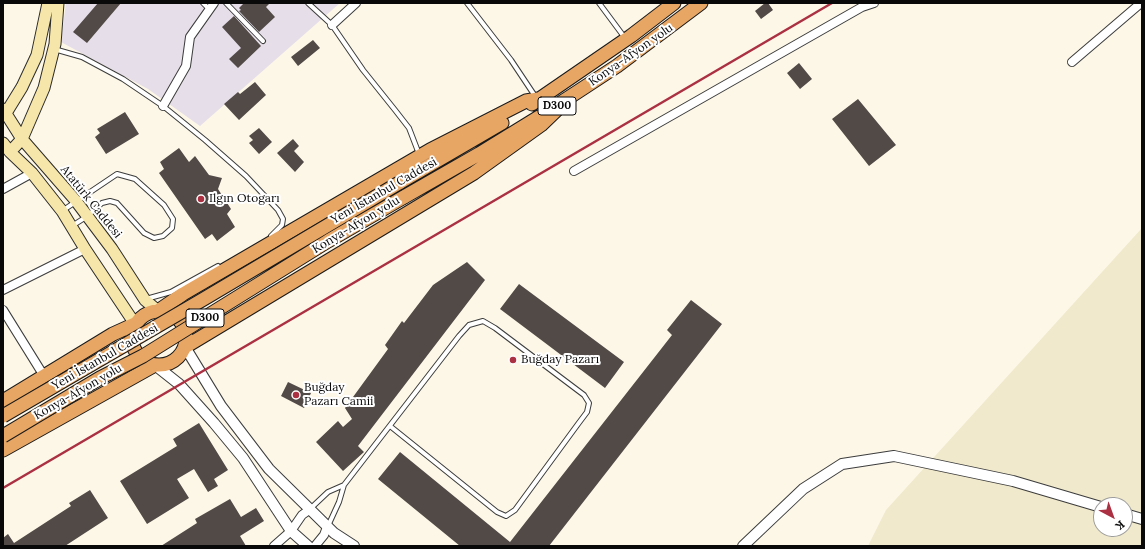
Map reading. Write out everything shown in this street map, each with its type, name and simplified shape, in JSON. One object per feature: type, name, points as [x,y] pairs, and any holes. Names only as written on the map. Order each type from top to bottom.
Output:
[{"type":"highway","name":"Yeni İstanbul Caddesi","points":[[3,416],[529,107],[538,99],[626,40],[674,3]]},
{"type":"highway","name":"Konya-Afyon yolu","points":[[3,436],[100,378],[143,356],[328,241],[479,154],[569,98],[674,25],[701,3]]},
{"type":"highway","points":[[185,347],[474,173],[541,125],[569,98]]},
{"type":"highway","points":[[158,311],[183,294],[420,157],[526,101],[538,99]]},
{"type":"highway","points":[[149,312],[168,312],[181,322],[186,337],[185,347],[173,362],[165,365],[155,365],[145,362],[134,350],[132,334],[135,324],[141,317],[149,312]]},
{"type":"highway","points":[[3,401],[113,334],[135,324]]},
{"type":"highway","points":[[3,450],[155,365]]},
{"type":"main road","points":[[4,112],[22,87],[37,56],[48,3]]},
{"type":"main road","points":[[58,3],[54,49],[44,88],[22,139],[6,148],[32,173],[62,211],[85,249],[135,324]]},
{"type":"main road","name":"Atatürk Caddesi","points":[[4,112],[22,139],[76,201],[86,217],[112,249],[145,300],[158,311]]},
{"type":"street","points":[[332,25],[356,3]]},
{"type":"street","points":[[574,171],[862,7],[874,3]]},
{"type":"street","points":[[1072,62],[1141,3]]},
{"type":"street","points":[[163,106],[186,66],[190,37],[209,5]]},
{"type":"street","points":[[3,189],[32,173]]},
{"type":"street","points":[[3,290],[85,249]]},
{"type":"street","points":[[4,312],[44,376]]},
{"type":"street","points":[[185,347],[221,406],[269,469],[309,510],[327,526],[354,546]]},
{"type":"street","points":[[155,365],[179,384],[228,440],[243,458],[291,531],[308,546]]},
{"type":"street","points":[[743,546],[803,489],[842,464],[894,456],[1013,481],[1093,505]]},
{"type":"street","points":[[274,546],[291,531],[302,515],[309,510]]},
{"type":"street","points":[[315,546],[324,535],[327,526]]},
{"type":"lane","points":[[226,3],[263,40]]},
{"type":"lane","points":[[308,3],[332,25],[363,70],[409,128],[420,157]]},
{"type":"lane","points":[[467,3],[538,99]]},
{"type":"lane","points":[[599,3],[626,40]]},
{"type":"lane","points":[[54,49],[82,57],[99,65],[163,106],[246,176],[269,199],[290,232]]},
{"type":"lane","points":[[62,211],[117,174],[135,179],[164,205],[173,219],[172,228],[163,236],[154,238],[144,233],[117,203],[110,201],[102,203],[86,217],[72,226]]},
{"type":"lane","points":[[237,256],[271,237],[282,225],[283,219]]},
{"type":"lane","points":[[145,300],[171,292],[224,263]]},
{"type":"lane","points":[[327,526],[336,508],[344,485],[459,336],[469,325],[482,321],[495,328],[584,395],[589,403],[587,412],[560,449],[515,510],[506,516],[497,512],[390,426]]},
{"type":"lane","points":[[309,510],[328,492],[344,485]]},
{"type":"shaded area","points":[[66,3],[340,3],[200,126],[148,89],[61,42]]},
{"type":"shaded area","points":[[1142,228],[1142,546],[868,546],[886,510]]},
{"type":"building","points":[[98,3],[121,3],[87,43],[73,32]]},
{"type":"building","points":[[244,3],[270,3],[266,7],[275,17],[259,32],[239,11],[241,10],[239,8]]},
{"type":"building","points":[[765,3],[768,3],[773,10],[761,19],[755,11]]},
{"type":"building","points":[[234,16],[261,46],[238,68],[229,59],[241,48],[222,27]]},
{"type":"building","points":[[313,40],[320,48],[298,66],[291,57]]},
{"type":"building","points":[[799,63],[812,79],[800,89],[787,73]]},
{"type":"building","points":[[255,82],[266,95],[239,120],[224,104],[238,92],[240,94]]},
{"type":"building","points":[[858,99],[896,145],[869,166],[832,119]]},
{"type":"building","points":[[125,112],[139,134],[106,154],[95,137],[100,133],[97,129]]},
{"type":"building","points":[[259,128],[272,142],[259,154],[249,143],[253,140],[249,136]]},
{"type":"building","points":[[293,139],[299,146],[294,151],[304,162],[295,172],[277,153]]},
{"type":"building","name":"Ilgın Otogarı","points":[[179,148],[189,162],[195,156],[209,175],[222,178],[218,189],[231,209],[227,214],[235,227],[217,241],[212,234],[205,239],[159,173],[164,169],[160,162]]},
{"type":"building","points":[[467,262],[485,280],[358,446],[364,452],[343,471],[316,442],[338,421],[343,427],[352,419],[345,408],[388,349],[385,345],[402,321],[404,323],[433,285]]},
{"type":"building","points":[[519,284],[624,362],[605,388],[500,309]]},
{"type":"building","points":[[691,300],[722,324],[549,546],[460,546],[378,479],[400,452],[510,542],[672,335],[667,330]]},
{"type":"building","name":"Buğday Pazarı Camii","points":[[288,382],[311,393],[304,408],[281,396]]},
{"type":"building","points":[[199,423],[228,470],[214,479],[218,486],[208,492],[194,469],[177,479],[189,498],[147,524],[120,481],[177,446],[173,439]]},
{"type":"building","points":[[90,490],[108,518],[65,546],[3,546],[3,538],[8,534],[14,543],[71,506],[69,503]]},
{"type":"building","points":[[230,499],[241,517],[256,508],[264,521],[240,536],[246,546],[161,546],[197,523],[195,519]]},
{"type":"railway","points":[[3,488],[832,3]]},
{"type":"place","name":"Ilgın Otogarı","points":[[201,199]]},
{"type":"place","name":"Buğday Pazarı","points":[[513,360]]},
{"type":"place","name":"Buğday Pazarı Camii","points":[[296,395]]}]
